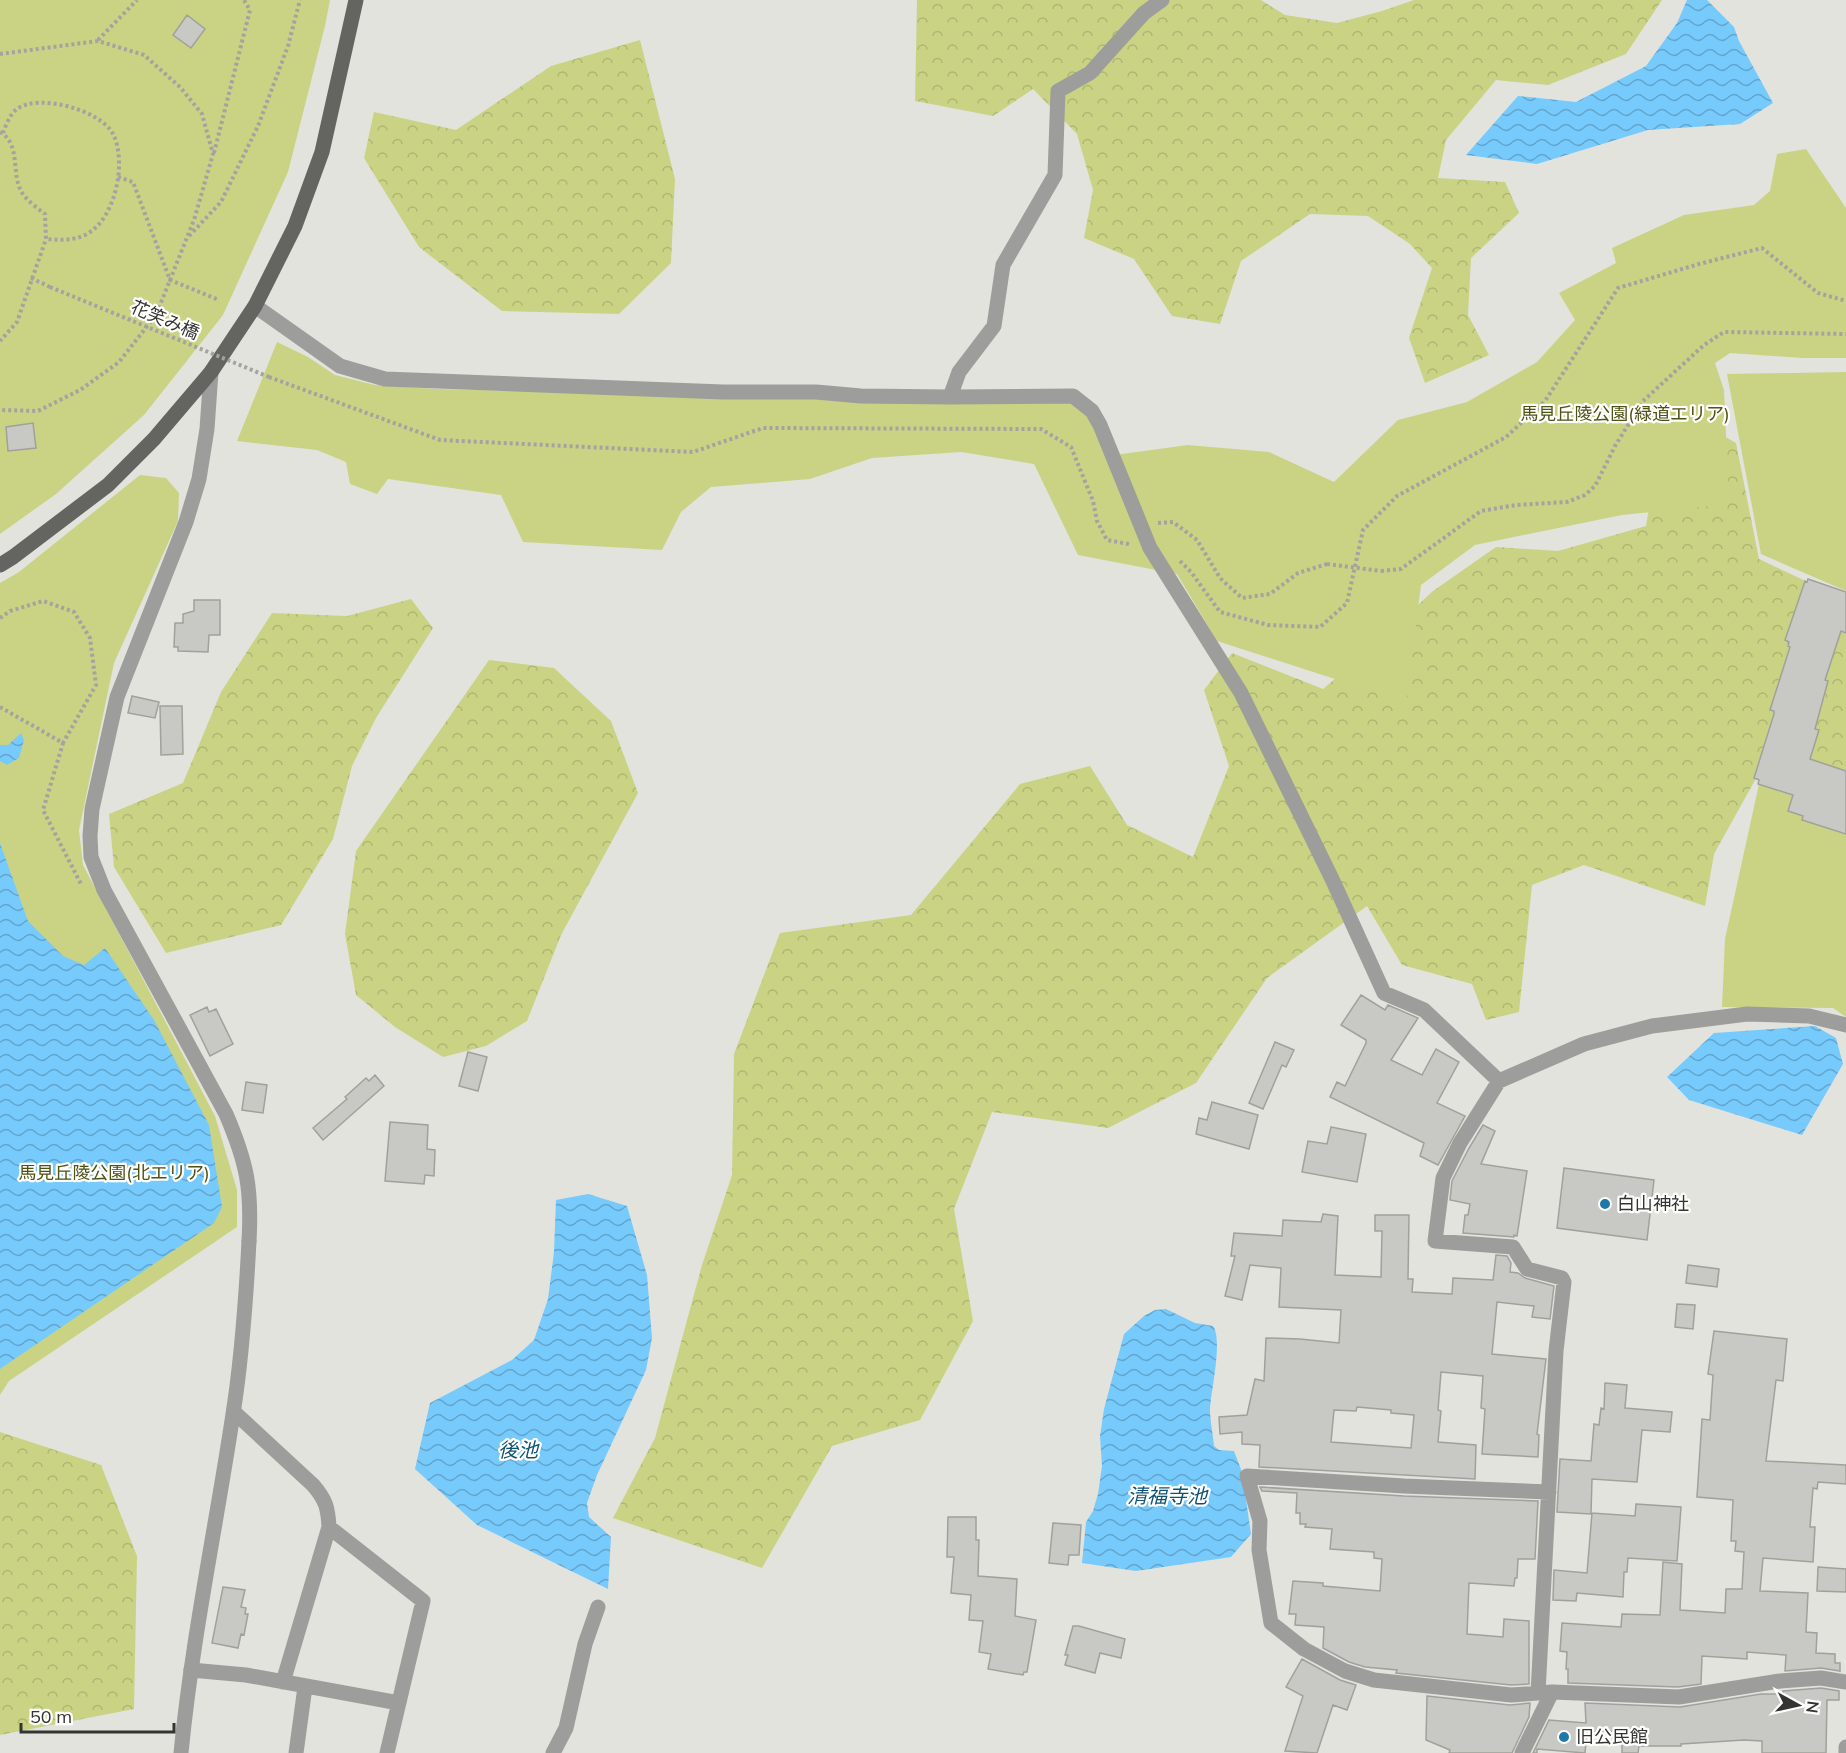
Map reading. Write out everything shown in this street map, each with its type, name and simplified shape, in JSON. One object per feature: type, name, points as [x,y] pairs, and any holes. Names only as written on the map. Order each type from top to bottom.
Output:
[{"type":"main road","points":[[0,565],[14,557],[108,485],[154,439],[211,372],[255,306],[295,226],[322,152],[356,0]]},
{"type":"street","points":[[950,397],[959,372],[994,326],[1003,265],[1055,175],[1058,91],[1090,73],[1144,13],[1162,0]]},
{"type":"street","points":[[255,306],[340,366],[385,379],[711,392],[816,392],[861,396],[1073,396],[1092,411],[1100,425],[1150,548],[1241,693],[1324,862],[1384,993],[1424,1010],[1498,1081]]},
{"type":"street","points":[[181,1753],[190,1670],[234,1412],[244,1330],[251,1205],[247,1171],[237,1138],[104,890],[92,857],[90,836],[92,809],[117,697],[183,532],[199,479],[207,429],[211,372]]},
{"type":"street","points":[[1522,1753],[1545,1692],[1549,1492],[1556,1351],[1564,1282],[1562,1278],[1527,1269],[1513,1247],[1435,1241],[1443,1179],[1460,1143],[1498,1081],[1584,1044],[1652,1026],[1747,1014],[1809,1016],[1846,1025]]},
{"type":"street","points":[[1827,1020],[1846,1017]]},
{"type":"street","points":[[234,1412],[324,1497],[328,1511],[329,1527],[283,1682]]},
{"type":"street","points":[[1549,1492],[1247,1476],[1260,1521],[1259,1550],[1271,1623],[1304,1649],[1345,1671],[1374,1680],[1511,1695],[1545,1692],[1679,1697],[1780,1681],[1821,1678],[1846,1682]]},
{"type":"street","points":[[329,1527],[423,1601],[387,1753]]},
{"type":"street","points":[[553,1753],[566,1728],[585,1644],[598,1607]]},
{"type":"street","points":[[190,1670],[237,1674],[399,1702]]},
{"type":"street","points":[[296,1753],[305,1686]]},
{"type":"street","points":[[1846,1747],[1846,1753]]},
{"type":"path","points":[[98,41],[137,0]]},
{"type":"path","points":[[0,410],[38,411],[80,390],[119,362],[156,315],[194,220],[213,154],[250,10],[244,0]]},
{"type":"path","points":[[186,238],[221,202],[258,126],[288,46],[300,0]]},
{"type":"path","points":[[0,54],[98,41],[144,55],[180,87],[202,114],[213,154]]},
{"type":"path","points":[[0,341],[17,322],[46,239],[45,214],[21,191],[14,169],[14,150],[2,132],[17,109],[36,103],[62,105],[83,110],[101,119],[113,133],[119,153],[116,194],[104,217],[88,234],[68,240],[46,239]]},
{"type":"path","points":[[118,177],[133,182],[170,280],[219,300]]},
{"type":"path","points":[[1178,558],[1220,612],[1268,625],[1320,627],[1347,603],[1363,530],[1397,496],[1506,437],[1545,401],[1618,288],[1762,248],[1818,293],[1846,301]]},
{"type":"path","name":"花笑み橋","points":[[32,278],[269,377],[440,440],[693,452],[763,428],[1041,429],[1071,447],[1093,501],[1097,521],[1107,540],[1150,548]]},
{"type":"path","points":[[1141,527],[1149,523],[1173,522],[1197,540],[1220,578],[1242,598],[1270,594],[1298,573],[1327,564],[1381,571],[1401,569],[1481,511],[1516,505],[1567,502],[1585,495],[1595,486],[1615,446],[1643,401],[1704,345],[1725,332],[1846,334]]},
{"type":"path","points":[[0,618],[10,611],[43,601],[74,612],[90,638],[96,685],[63,743],[43,810],[83,889]]},
{"type":"path","points":[[0,707],[63,743]]},
{"type":"green space","points":[[0,0],[330,0],[288,172],[223,315],[144,415],[56,494],[0,534]]},
{"type":"green space","points":[[917,0],[1261,0],[1285,15],[1337,23],[1414,0],[1662,0],[1626,54],[1548,85],[1496,80],[1446,140],[1438,178],[1505,182],[1519,213],[1471,258],[1468,315],[1489,355],[1425,383],[1409,338],[1432,268],[1410,244],[1368,216],[1310,214],[1241,261],[1220,324],[1172,316],[1134,259],[1084,238],[1093,190],[1077,134],[1033,89],[993,116],[915,101]]},
{"type":"green space","points":[[640,40],[675,179],[671,263],[619,314],[502,311],[419,247],[364,158],[374,112],[456,130],[551,66]]},
{"type":"green space","name":"馬見丘陵公園(緑道エリア)","points":[[1806,149],[1846,208],[1846,358],[1803,358],[1730,353],[1715,363],[1724,390],[1729,504],[1622,515],[1475,545],[1421,585],[1406,702],[1217,641],[1177,574],[1078,555],[1034,464],[961,452],[872,458],[810,479],[711,487],[681,512],[662,550],[523,542],[501,495],[388,479],[377,494],[350,484],[346,462],[317,450],[237,441],[277,342],[308,357],[335,375],[375,385],[436,389],[759,397],[1071,402],[1087,414],[1107,456],[1188,445],[1269,452],[1334,482],[1398,420],[1467,402],[1537,362],[1575,320],[1559,293],[1616,263],[1612,248],[1684,215],[1754,205],[1770,191],[1777,154]]},
{"type":"green space","points":[[1846,372],[1846,591],[1761,554],[1727,374]]},
{"type":"green space","points":[[1694,419],[1736,443],[1759,559],[1846,600],[1846,797],[1764,764],[1714,854],[1705,906],[1584,865],[1532,885],[1519,1012],[1486,1020],[1472,984],[1402,965],[1367,906],[1267,978],[1196,1083],[1108,1128],[992,1112],[954,1209],[973,1321],[920,1420],[832,1446],[762,1568],[613,1518],[655,1438],[702,1265],[732,1175],[734,1054],[780,933],[911,915],[1020,784],[1090,766],[1127,825],[1193,857],[1229,766],[1204,690],[1232,653],[1323,689],[1433,591],[1496,547],[1558,551],[1646,526],[1661,435]]},
{"type":"green space","name":"馬見丘陵公園(北エリア)","points":[[140,475],[166,478],[179,493],[178,521],[114,663],[79,830],[83,865],[215,1116],[237,1190],[237,1227],[9,1381],[0,1395],[0,583],[19,572]]},
{"type":"green space","points":[[411,599],[433,628],[376,718],[352,766],[333,839],[281,925],[166,953],[114,867],[109,814],[183,783],[221,692],[272,613],[347,616]]},
{"type":"green space","points":[[489,660],[554,668],[611,721],[638,793],[561,935],[527,1021],[486,1046],[443,1057],[395,1027],[356,995],[345,934],[356,851]]},
{"type":"green space","points":[[1759,784],[1846,805],[1846,1017],[1833,1008],[1722,1007],[1725,939]]},
{"type":"green space","points":[[0,1432],[101,1465],[137,1556],[134,1709],[0,1735]]},
{"type":"water","points":[[1687,0],[1707,0],[1734,27],[1739,41],[1773,103],[1740,124],[1648,130],[1537,164],[1466,155],[1518,96],[1576,102],[1646,66],[1677,23]]},
{"type":"water","points":[[21,733],[24,740],[19,758],[7,765],[0,761],[0,745],[8,745]]},
{"type":"water","points":[[0,843],[28,921],[63,956],[84,965],[105,948],[154,1020],[209,1125],[222,1207],[214,1223],[0,1369]]},
{"type":"water","points":[[1815,1026],[1836,1038],[1843,1064],[1802,1135],[1689,1100],[1667,1077],[1714,1033]]},
{"type":"water","name":"後池","points":[[588,1194],[627,1206],[647,1275],[652,1338],[646,1370],[597,1475],[587,1503],[589,1517],[611,1537],[608,1589],[477,1525],[415,1469],[430,1403],[512,1360],[534,1340],[548,1299],[554,1252],[556,1200]]},
{"type":"water","name":"清福寺池","points":[[1166,1309],[1195,1323],[1213,1326],[1216,1333],[1217,1353],[1210,1409],[1214,1446],[1219,1450],[1234,1451],[1242,1472],[1251,1534],[1231,1557],[1136,1571],[1082,1563],[1086,1522],[1093,1511],[1098,1494],[1102,1466],[1100,1436],[1104,1409],[1124,1334],[1144,1316],[1155,1310]]},
{"type":"building","points":[[187,15],[205,29],[191,48],[173,35]]},
{"type":"building","points":[[33,423],[36,448],[8,451],[6,427]]},
{"type":"building","points":[[1808,579],[1846,592],[1846,633],[1841,631],[1825,680],[1828,681],[1815,729],[1819,730],[1810,759],[1846,771],[1846,834],[1802,820],[1803,816],[1788,811],[1793,795],[1758,784],[1759,780],[1754,778],[1774,714],[1774,711],[1770,710],[1790,647],[1789,642],[1785,640],[1805,581],[1807,582]]},
{"type":"building","points":[[194,600],[220,600],[220,635],[209,635],[208,652],[178,651],[178,647],[174,647],[175,623],[183,623],[183,614],[194,611]]},
{"type":"building","points":[[132,696],[159,702],[155,718],[128,713]]},
{"type":"building","points":[[160,706],[182,706],[183,754],[161,755]]},
{"type":"building","points":[[1361,995],[1385,1010],[1388,1005],[1418,1018],[1391,1060],[1422,1075],[1436,1049],[1459,1062],[1437,1103],[1465,1116],[1438,1165],[1420,1156],[1424,1143],[1330,1097],[1337,1082],[1345,1086],[1366,1043],[1366,1040],[1341,1025]]},
{"type":"building","points":[[207,1007],[209,1012],[216,1009],[233,1044],[210,1056],[190,1015]]},
{"type":"building","points":[[1275,1042],[1294,1050],[1286,1067],[1282,1065],[1263,1109],[1249,1103]]},
{"type":"building","points":[[468,1052],[487,1057],[478,1091],[459,1086]]},
{"type":"building","points":[[375,1075],[384,1086],[323,1140],[313,1128],[347,1099],[345,1097],[366,1078],[369,1081]]},
{"type":"building","points":[[246,1082],[267,1085],[263,1113],[242,1110]]},
{"type":"building","points":[[1212,1102],[1258,1115],[1249,1149],[1196,1134],[1199,1118],[1207,1120]]},
{"type":"building","points":[[390,1122],[428,1125],[427,1149],[435,1150],[434,1176],[425,1175],[424,1184],[385,1181]]},
{"type":"building","points":[[1483,1125],[1495,1131],[1481,1164],[1527,1171],[1517,1236],[1514,1235],[1514,1237],[1463,1233],[1465,1215],[1468,1215],[1470,1204],[1450,1200],[1452,1181]]},
{"type":"building","points":[[1331,1127],[1366,1134],[1357,1182],[1302,1172],[1308,1141],[1327,1144]]},
{"type":"building","name":"白山神社","points":[[1564,1168],[1654,1180],[1647,1240],[1557,1228]]},
{"type":"building","points":[[1323,1214],[1338,1216],[1335,1275],[1381,1277],[1382,1231],[1375,1231],[1375,1215],[1409,1215],[1408,1279],[1413,1279],[1412,1292],[1452,1294],[1453,1278],[1493,1280],[1496,1255],[1507,1256],[1511,1263],[1510,1272],[1554,1286],[1550,1319],[1532,1317],[1534,1306],[1497,1302],[1492,1354],[1546,1359],[1537,1434],[1539,1435],[1538,1457],[1482,1454],[1485,1409],[1481,1408],[1483,1376],[1441,1372],[1438,1442],[1476,1445],[1475,1479],[1259,1467],[1260,1445],[1242,1444],[1242,1432],[1220,1434],[1219,1417],[1247,1415],[1255,1379],[1264,1381],[1266,1338],[1339,1343],[1341,1310],[1279,1307],[1281,1268],[1250,1265],[1242,1300],[1225,1296],[1235,1256],[1231,1256],[1234,1233],[1282,1236],[1283,1220],[1321,1222]],"holes":[[[1357,1407],[1391,1410],[1391,1413],[1414,1415],[1411,1448],[1331,1442],[1334,1410],[1356,1411]]]},
{"type":"building","points":[[1688,1265],[1719,1269],[1717,1287],[1686,1283]]},
{"type":"building","points":[[1677,1304],[1695,1305],[1693,1329],[1675,1327]]},
{"type":"building","points":[[1714,1331],[1787,1339],[1783,1381],[1776,1380],[1766,1461],[1846,1465],[1846,1484],[1818,1482],[1817,1489],[1813,1488],[1810,1527],[1815,1527],[1813,1562],[1763,1558],[1760,1591],[1808,1593],[1806,1632],[1817,1633],[1816,1653],[1835,1654],[1835,1663],[1840,1663],[1840,1671],[1821,1668],[1785,1671],[1786,1655],[1747,1652],[1747,1659],[1702,1656],[1701,1684],[1678,1687],[1568,1683],[1567,1652],[1560,1651],[1562,1623],[1621,1627],[1622,1614],[1660,1615],[1663,1562],[1682,1564],[1680,1610],[1725,1613],[1726,1589],[1742,1589],[1744,1552],[1735,1551],[1736,1541],[1731,1541],[1733,1500],[1697,1497],[1702,1419],[1710,1420],[1713,1375],[1708,1374]]},
{"type":"building","points":[[1605,1383],[1627,1385],[1625,1408],[1672,1412],[1670,1432],[1642,1430],[1637,1482],[1592,1479],[1591,1514],[1557,1512],[1560,1459],[1591,1461],[1594,1424],[1599,1425],[1601,1408],[1604,1409]]},
{"type":"building","points":[[1260,1487],[1538,1501],[1535,1559],[1518,1559],[1514,1586],[1469,1583],[1467,1634],[1503,1637],[1504,1619],[1529,1621],[1529,1684],[1511,1685],[1396,1673],[1397,1670],[1365,1667],[1349,1662],[1323,1648],[1324,1627],[1295,1625],[1296,1614],[1289,1614],[1293,1581],[1380,1591],[1382,1559],[1374,1558],[1374,1552],[1330,1549],[1332,1529],[1305,1527],[1306,1524],[1300,1524],[1300,1513],[1296,1513],[1297,1493],[1262,1491]]},
{"type":"building","points":[[1636,1504],[1681,1507],[1677,1561],[1628,1558],[1627,1572],[1624,1572],[1623,1597],[1577,1593],[1576,1601],[1553,1600],[1554,1570],[1587,1573],[1592,1513],[1635,1516]]},
{"type":"building","points":[[948,1517],[976,1517],[976,1540],[979,1540],[978,1576],[1017,1579],[1015,1616],[1036,1620],[1027,1672],[1023,1675],[988,1669],[991,1654],[979,1652],[983,1621],[969,1620],[971,1595],[951,1593],[954,1557],[947,1557]]},
{"type":"building","points":[[1053,1523],[1081,1525],[1079,1555],[1069,1555],[1068,1565],[1049,1563]]},
{"type":"building","points":[[1818,1567],[1846,1569],[1846,1592],[1817,1591]]},
{"type":"building","points":[[223,1587],[245,1590],[241,1607],[246,1608],[245,1614],[248,1614],[244,1635],[241,1634],[238,1648],[212,1643]]},
{"type":"building","points":[[1073,1626],[1125,1639],[1121,1658],[1100,1653],[1095,1673],[1065,1665],[1068,1655],[1065,1655]]},
{"type":"building","points":[[1302,1659],[1340,1680],[1356,1685],[1347,1710],[1333,1705],[1317,1753],[1285,1751],[1303,1696],[1286,1687]]},
{"type":"building","points":[[1821,1688],[1839,1691],[1839,1700],[1827,1700],[1826,1753],[1762,1753],[1762,1741],[1744,1740],[1681,1744],[1681,1746],[1639,1746],[1638,1753],[1622,1753],[1622,1731],[1587,1732],[1585,1753],[1537,1749],[1537,1753],[1533,1753],[1549,1720],[1586,1723],[1585,1703],[1680,1707],[1761,1694],[1783,1694],[1783,1691]]},
{"type":"building","points":[[1427,1696],[1510,1705],[1530,1703],[1529,1717],[1512,1753],[1449,1753],[1450,1750],[1426,1740]]},
{"type":"place","name":"白山神社","points":[[1605,1204]]},
{"type":"place","name":"旧公民館","points":[[1564,1737]]}]
